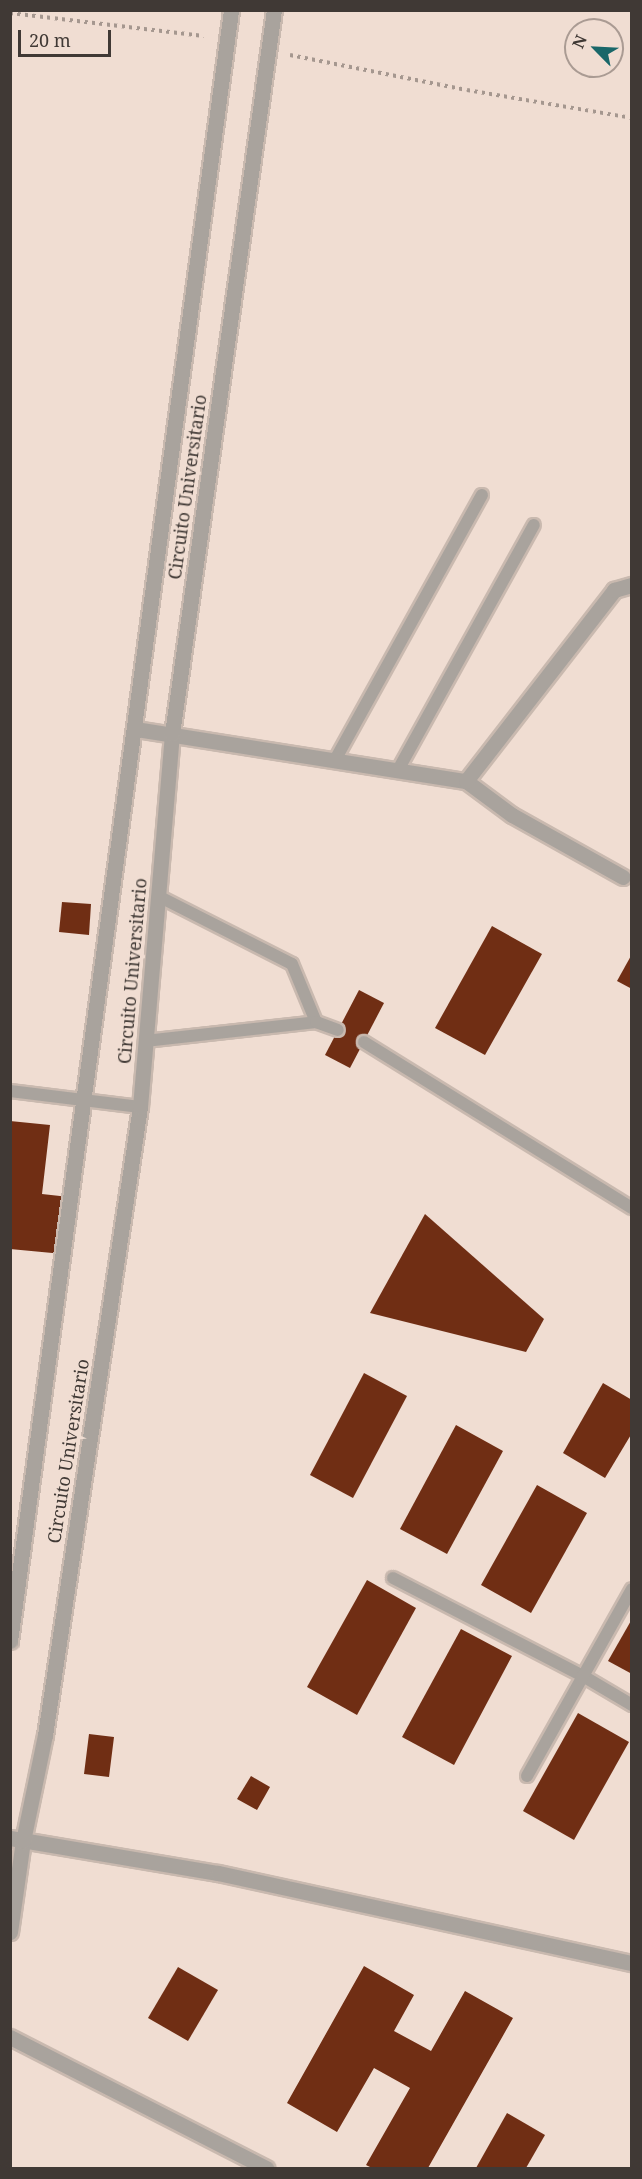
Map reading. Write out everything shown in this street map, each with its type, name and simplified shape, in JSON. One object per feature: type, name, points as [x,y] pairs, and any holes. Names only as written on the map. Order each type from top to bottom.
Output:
[{"type":"street","name":"Circuito Universitario","points":[[10,1641],[136,729],[231,10]]},
{"type":"street","name":"Circuito Universitario","points":[[10,1932],[17,1840],[45,1735],[140,1107],[172,734],[273,10]]},
{"type":"street","points":[[466,781],[614,590],[632,585]]},
{"type":"street","points":[[136,729],[466,781],[512,815],[622,877]]},
{"type":"street","points":[[17,1840],[218,1873],[632,1963]]},
{"type":"street","points":[[10,2037],[266,2169]]},
{"type":"lane","points":[[335,760],[482,495]]},
{"type":"lane","points":[[398,770],[534,525]]},
{"type":"lane","points":[[158,896],[292,964],[316,1022]]},
{"type":"lane","points":[[145,1041],[316,1022],[338,1030]]},
{"type":"lane","points":[[364,1042],[632,1208]]},
{"type":"lane","points":[[10,1091],[86,1098],[140,1107]]},
{"type":"lane","points":[[393,1578],[583,1676],[632,1705]]},
{"type":"lane","points":[[527,1776],[632,1589]]},
{"type":"path","points":[[10,13],[228,39]]},
{"type":"path","points":[[268,51],[467,90],[632,118]]},
{"type":"building","points":[[62,902],[91,904],[89,935],[59,932]]},
{"type":"building","points":[[492,926],[542,954],[485,1055],[435,1028]]},
{"type":"building","points":[[632,954],[632,989],[617,981]]},
{"type":"building","points":[[359,990],[384,1003],[350,1068],[325,1055]]},
{"type":"building","points":[[10,1121],[50,1125],[42,1194],[69,1197],[63,1254],[10,1249]]},
{"type":"building","points":[[425,1214],[544,1319],[526,1352],[370,1313]]},
{"type":"building","points":[[364,1373],[407,1396],[353,1498],[310,1475]]},
{"type":"building","points":[[603,1383],[632,1400],[632,1433],[605,1478],[563,1453]]},
{"type":"building","points":[[456,1425],[503,1451],[447,1554],[400,1529]]},
{"type":"building","points":[[537,1485],[587,1513],[531,1613],[481,1585]]},
{"type":"building","points":[[367,1580],[416,1608],[357,1715],[307,1687]]},
{"type":"building","points":[[632,1619],[632,1674],[608,1661]]},
{"type":"building","points":[[461,1629],[512,1656],[454,1765],[402,1737]]},
{"type":"building","points":[[578,1713],[629,1742],[574,1840],[523,1811]]},
{"type":"building","points":[[89,1734],[114,1737],[109,1777],[84,1774]]},
{"type":"building","points":[[251,1776],[270,1787],[257,1810],[237,1799]]},
{"type":"building","points":[[364,1966],[414,1995],[394,2031],[431,2051],[465,1991],[513,2018],[428,2168],[372,2168],[366,2165],[410,2088],[374,2068],[337,2132],[287,2103]]},
{"type":"building","points":[[178,1967],[218,1990],[188,2041],[148,2018]]},
{"type":"building","points":[[507,2113],[545,2135],[526,2168],[476,2168]]}]
